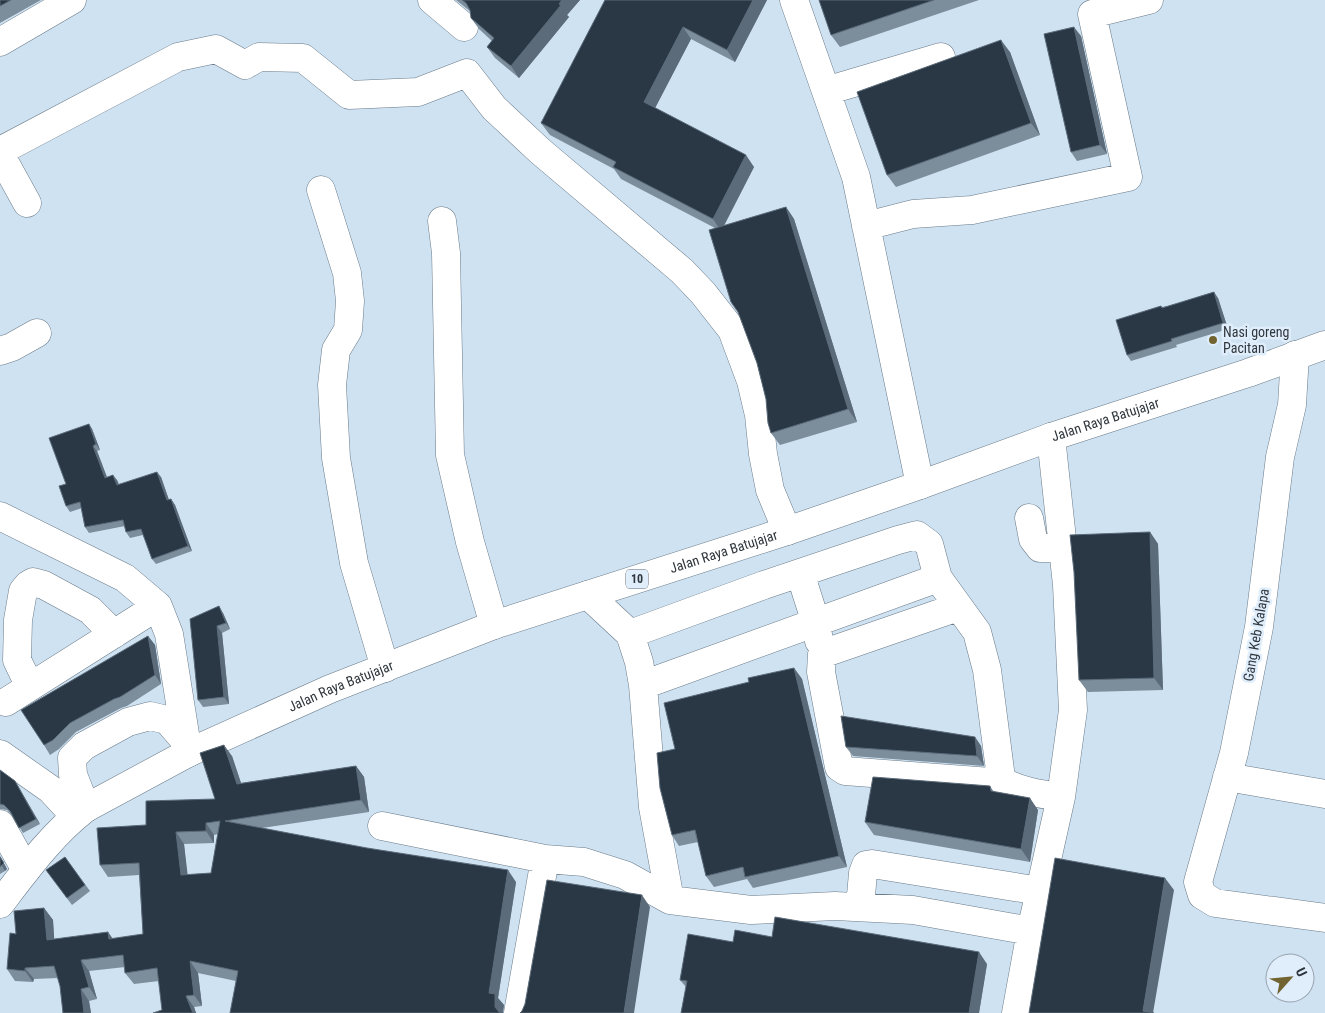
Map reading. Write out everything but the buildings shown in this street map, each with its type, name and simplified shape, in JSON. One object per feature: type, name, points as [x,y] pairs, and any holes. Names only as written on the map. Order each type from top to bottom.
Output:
[{"type":"main road","points":[[0,42],[72,0]]},
{"type":"main road","points":[[432,0],[464,28]]},
{"type":"main road","points":[[794,0],[856,176],[920,485]]},
{"type":"main road","points":[[866,226],[913,214],[972,210],[1128,177],[1092,14],[1149,0]]},
{"type":"main road","points":[[27,203],[0,153],[178,57],[216,49],[245,65],[259,57],[303,58],[349,95],[418,92],[467,73],[494,108],[540,151],[682,271],[732,330],[752,381],[759,414],[763,454],[770,490],[787,531]]},
{"type":"main road","points":[[826,91],[941,57]]},
{"type":"main road","points":[[321,190],[347,273],[350,301],[348,330],[336,350],[332,385],[336,458],[354,563],[385,668]]},
{"type":"main road","points":[[442,221],[446,263],[450,455],[470,542],[494,625]]},
{"type":"main road","points":[[0,351],[12,347],[37,333]]},
{"type":"main road","name":"Jalan Raya Batujajar","points":[[0,904],[56,835],[80,812],[188,748],[330,689],[494,625],[787,531],[1050,437],[1325,346]]},
{"type":"main road","name":"Gang Keb Kalapa","points":[[1295,356],[1292,405],[1280,457],[1259,627],[1234,753],[1198,882],[1202,895],[1215,902],[1325,918]]},
{"type":"main road","points":[[1016,1013],[1031,931],[1061,797],[1073,710],[1068,585],[1050,437]]},
{"type":"main road","points":[[0,516],[125,578],[158,606],[169,634],[188,748]]},
{"type":"main road","points":[[1029,518],[1033,539],[1040,548],[1063,548]]},
{"type":"main road","points":[[630,634],[800,573],[917,535],[929,544],[938,578],[977,632],[987,670],[1001,778],[1004,783]]},
{"type":"main road","points":[[800,573],[816,623],[822,654],[821,672],[839,767],[845,771],[1004,783],[1036,793],[1061,797]]},
{"type":"main road","points":[[643,686],[938,578]]},
{"type":"main road","points":[[30,687],[17,660],[18,620],[23,591],[28,585],[33,582],[44,584],[90,610],[114,634]]},
{"type":"main road","points":[[588,595],[630,634],[639,662],[643,686],[653,807],[670,900]]},
{"type":"main road","points":[[6,702],[158,606]]},
{"type":"main road","points":[[822,654],[958,607]]},
{"type":"main road","points":[[80,812],[73,775],[72,758],[84,746],[128,722],[150,716],[167,720],[188,748]]},
{"type":"main road","points":[[0,754],[80,812]]},
{"type":"main road","points":[[1227,777],[1325,794]]},
{"type":"main road","points":[[0,824],[26,870]]},
{"type":"main road","points":[[382,826],[545,860],[584,862],[625,875],[670,900],[751,910],[835,906],[913,910],[1031,931]]},
{"type":"main road","points":[[518,1013],[545,860]]},
{"type":"main road","points":[[860,907],[863,873],[866,865],[872,864],[1040,891]]},
{"type":"place","name":"Nasi goreng Pacitan","points":[[1213,340]]}]
